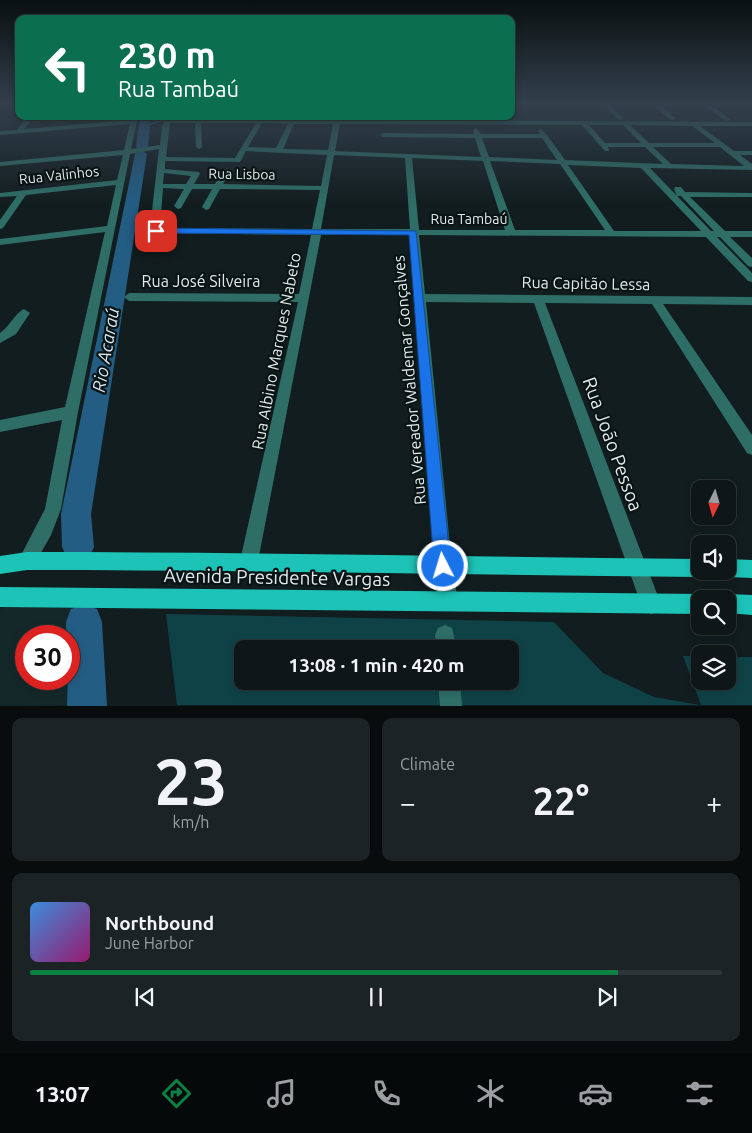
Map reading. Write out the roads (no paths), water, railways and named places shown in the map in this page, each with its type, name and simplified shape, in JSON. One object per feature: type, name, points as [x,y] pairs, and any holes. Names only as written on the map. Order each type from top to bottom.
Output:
[{"type":"main road","name":"Avenida Presidente Vargas","points":[[0,565],[27,561],[249,561],[443,566],[691,568]]},
{"type":"main road","points":[[736,568],[752,568]]},
{"type":"main road","name":"Avenida Presidente Vargas","points":[[1,601],[448,601],[691,604]]},
{"type":"main road","points":[[736,604],[752,604]]},
{"type":"street","points":[[27,561],[45,529],[53,509],[71,412],[132,138]]},
{"type":"street","points":[[160,186],[163,159],[160,147],[163,138]]},
{"type":"street","points":[[199,138],[199,147]]},
{"type":"street","points":[[163,159],[237,160],[250,138]]},
{"type":"street","points":[[279,150],[285,138]]},
{"type":"street","name":"Rua Albino Marques Nabeto","points":[[249,561],[304,298],[334,138]]},
{"type":"street","points":[[382,155],[383,138]]},
{"type":"street","points":[[479,138],[511,233]]},
{"type":"street","points":[[546,138],[612,234]]},
{"type":"street","points":[[597,138],[619,165]]},
{"type":"street","points":[[641,138],[670,167]]},
{"type":"street","points":[[713,138],[752,168]]},
{"type":"street","points":[[603,145],[722,145]]},
{"type":"street","points":[[0,164],[160,147]]},
{"type":"street","points":[[244,149],[670,167],[752,168]]},
{"type":"street","points":[[0,157],[130,150]]},
{"type":"street","points":[[733,153],[752,154]]},
{"type":"street","name":"Rua Vereador Waldemar Gonçalves","points":[[408,156],[413,233],[443,566],[448,601]]},
{"type":"street","points":[[644,166],[752,279]]},
{"type":"street","points":[[656,166],[752,264]]},
{"type":"street","points":[[162,171],[195,173],[190,186],[178,206]]},
{"type":"street","points":[[206,207],[227,171]]},
{"type":"street","name":"Rua Valinhos","points":[[0,195],[122,182]]},
{"type":"street","name":"Rua Lisboa","points":[[160,186],[324,188]]},
{"type":"street","name":"Rua Tambaú","points":[[160,186],[154,228],[156,231],[752,234]]},
{"type":"street","points":[[0,226],[23,193]]},
{"type":"street","points":[[672,194],[752,195]]},
{"type":"street","points":[[0,242],[112,228]]},
{"type":"street","name":"Rua José Silveira","points":[[129,297],[304,298]]},
{"type":"street","name":"Rua Capitão Lessa","points":[[420,298],[752,301]]},
{"type":"street","name":"Rua João Pessoa","points":[[538,299],[651,604]]},
{"type":"street","points":[[655,300],[752,448]]},
{"type":"street","points":[[0,339],[12,331],[24,313]]},
{"type":"street","points":[[0,426],[71,412]]},
{"type":"street","points":[[450,690],[451,706]]},
{"type":"waterway","name":"Rio Acaraú","points":[[142,147],[143,138]]},
{"type":"waterway","name":"Rio Acaraú","points":[[78,547],[76,514],[141,154]]},
{"type":"waterway","name":"Rio Acaraú","points":[[84,622],[87,706]]}]
